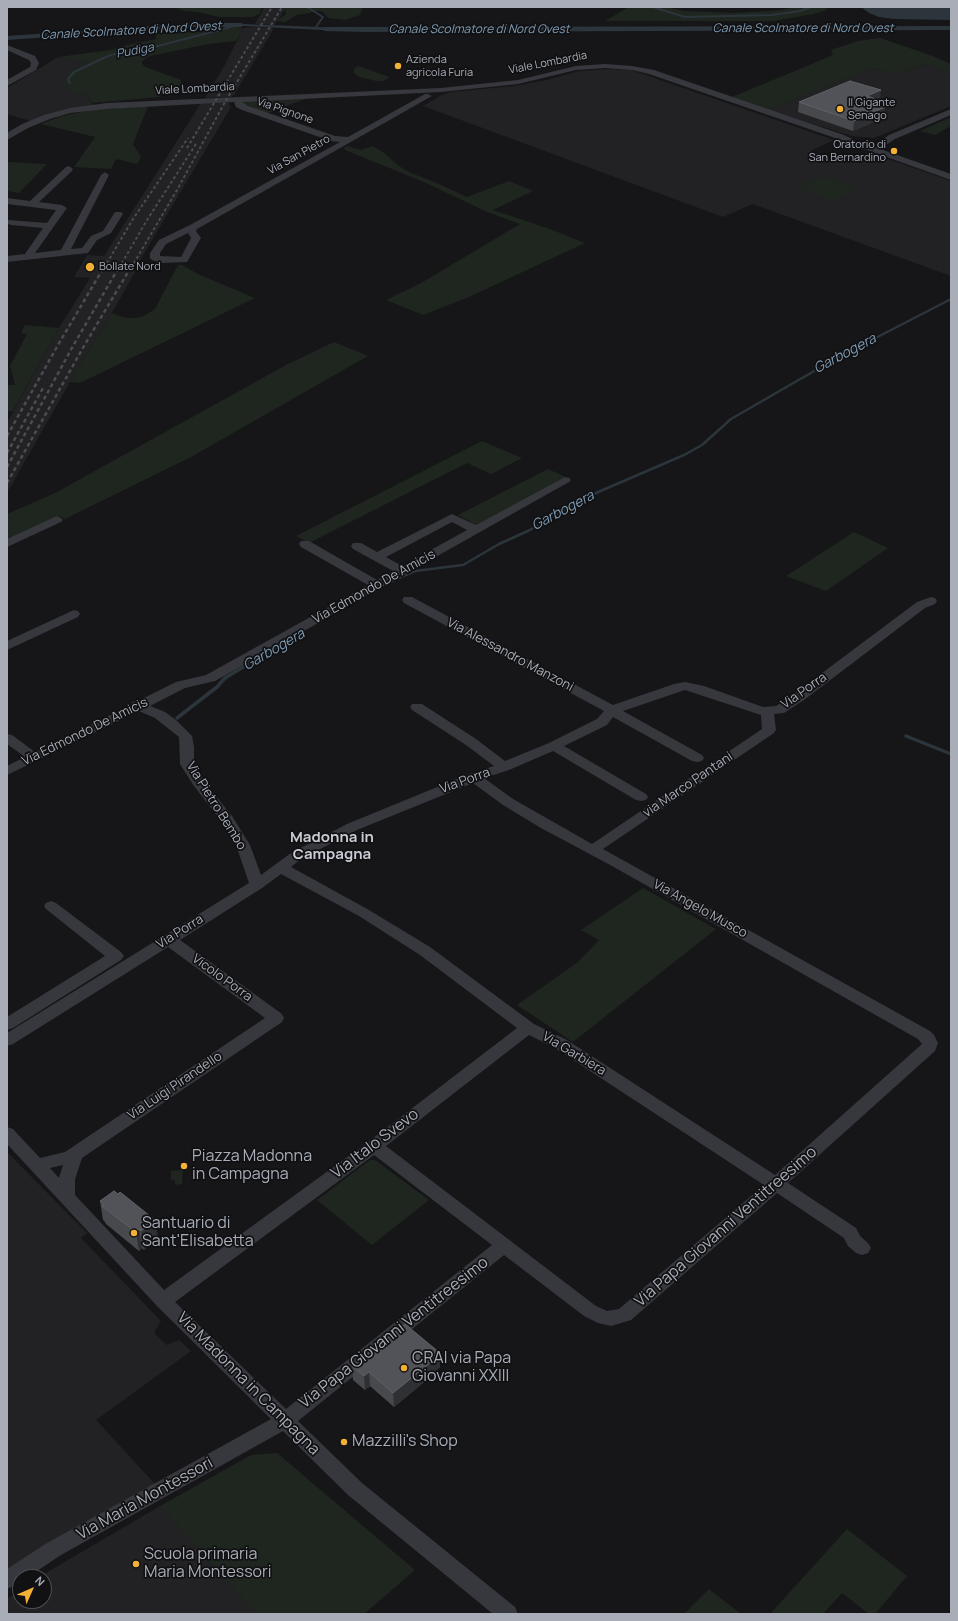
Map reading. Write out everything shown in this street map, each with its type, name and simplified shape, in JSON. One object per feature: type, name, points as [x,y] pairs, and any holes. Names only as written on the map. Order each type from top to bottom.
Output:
[{"type":"street","points":[[7,47],[32,58],[35,63],[33,68],[7,84]]},
{"type":"street","name":"Viale Lombardia","points":[[7,137],[25,126],[47,117],[70,111],[101,106],[390,91],[415,96],[458,88],[518,82],[576,68],[605,66],[642,70],[688,85],[774,117],[866,143],[888,154],[951,177]]},
{"type":"street","name":"Via San Pietro","points":[[193,227],[191,230],[196,238],[184,260],[161,260],[155,258],[155,253],[162,242],[193,227],[350,140],[415,96],[428,94]]},
{"type":"street","name":"Via Pignone","points":[[238,102],[239,105],[245,108],[327,137],[350,140]]},
{"type":"street","points":[[866,143],[892,137],[951,112]]},
{"type":"street","points":[[866,143],[880,145],[892,137]]},
{"type":"street","name":"Viale Lombardia","points":[[880,145],[888,154]]},
{"type":"street","points":[[32,204],[69,169]]},
{"type":"street","points":[[64,253],[90,208],[105,175]]},
{"type":"street","points":[[7,201],[62,208],[28,256]]},
{"type":"street","points":[[7,259],[85,251],[94,238],[106,232],[118,214]]},
{"type":"street","points":[[11,222],[49,226]]},
{"type":"street","name":"Via Edmondo De Amicis","points":[[7,771],[137,705],[181,685],[210,678],[566,480]]},
{"type":"street","points":[[377,557],[452,517],[476,530]]},
{"type":"street","points":[[7,543],[57,520]]},
{"type":"street","points":[[305,544],[377,585]]},
{"type":"street","points":[[357,546],[403,571]]},
{"type":"street","name":"Via Alessandro Manzoni","points":[[408,600],[612,710],[697,758]]},
{"type":"street","name":"Via Porra","points":[[7,1040],[257,885],[296,856],[352,827],[554,746],[602,722],[612,710],[685,686],[699,689],[755,709],[767,711],[779,710],[921,605],[930,601]]},
{"type":"street","points":[[7,646],[74,614]]},
{"type":"street","name":"Via Pietro Bembo","points":[[137,705],[160,715],[171,722],[185,736],[187,747],[187,764],[243,845],[257,885]]},
{"type":"street","points":[[417,707],[471,742],[504,767]]},
{"type":"street","name":"via Marco Pantani","points":[[592,850],[769,730],[767,711]]},
{"type":"street","points":[[7,738],[34,757]]},
{"type":"street","points":[[554,746],[641,797]]},
{"type":"street","name":"Via Angelo Musco","points":[[474,777],[508,802],[546,825],[928,1039]]},
{"type":"street","name":"Via Garbiera","points":[[281,868],[364,913],[425,951],[528,1028],[561,1044],[776,1184],[850,1233],[854,1241],[862,1248]]},
{"type":"street","points":[[7,1024],[116,956],[52,906]]},
{"type":"street","name":"Vicolo Porra","points":[[168,939],[276,1018]]},
{"type":"street","name":"Via Luigi Pirandello","points":[[44,1172],[63,1171],[71,1156],[276,1018]]},
{"type":"street","name":"Via Italo Svevo","points":[[163,1300],[374,1146],[528,1028]]},
{"type":"street","name":"Via Papa Giovanni Ventitreesimo","points":[[374,1146],[590,1311],[604,1318],[618,1318],[630,1311],[776,1184],[929,1047],[930,1043],[928,1039]]},
{"type":"street","name":"Via Madonna in Campagna","points":[[7,1133],[163,1300],[355,1489],[452,1571],[508,1614]]},
{"type":"street","points":[[66,1196],[71,1156]]},
{"type":"street","name":"Via Papa Giovanni Ventitreesimo","points":[[284,1420],[504,1246]]},
{"type":"street","name":"Via Maria Montessori","points":[[7,1580],[54,1549],[264,1433],[284,1420]]},
{"type":"shaded area","points":[[173,7],[262,7],[259,14],[253,17],[219,17],[198,12],[184,11]]},
{"type":"shaded area","points":[[264,7],[287,7],[274,25],[255,24]]},
{"type":"shaded area","points":[[287,7],[362,7],[362,11],[360,15],[345,20],[328,18],[323,12],[319,11],[297,15],[285,22],[276,21],[286,14],[285,10]]},
{"type":"shaded area","points":[[629,7],[666,7],[684,11],[736,13],[782,10],[793,7],[826,7],[827,10],[814,14],[774,21],[605,21]]},
{"type":"shaded area","points":[[861,7],[951,7],[951,20],[894,19],[879,17],[869,13]]},
{"type":"shaded area","points":[[226,23],[343,28],[342,31],[224,25]]},
{"type":"shaded area","points":[[236,27],[243,28],[236,41],[208,44],[150,56],[142,61],[142,64],[146,67],[181,80],[181,84],[177,88],[160,97],[92,103],[85,93],[69,94],[64,81],[65,77],[70,72],[87,63],[58,57],[110,50],[157,39],[155,34],[224,30]]},
{"type":"shaded area","points":[[243,28],[272,28],[273,30],[234,95],[231,97],[205,98],[226,63]]},
{"type":"shaded area","points":[[880,38],[933,56],[951,64],[951,73],[924,64],[896,75],[872,68],[769,110],[732,97],[833,55],[831,50],[858,41]]},
{"type":"shaded area","points":[[58,57],[88,63],[67,75],[85,93],[94,107],[34,122],[7,114],[7,88]]},
{"type":"shaded area","points":[[924,64],[951,73],[951,106],[874,138],[852,136],[768,110],[872,68],[896,75]]},
{"type":"shaded area","points":[[358,66],[390,77],[384,81],[376,81],[359,77],[354,73],[354,69]]},
{"type":"shaded area","points":[[609,69],[631,70],[834,140],[810,151],[844,163],[868,152],[951,181],[951,276],[753,204],[723,217],[423,106],[440,96],[451,92],[514,86],[547,80],[579,71]]},
{"type":"shaded area","points":[[307,98],[266,114],[246,107],[242,103],[242,101]]},
{"type":"shaded area","points":[[228,102],[231,107],[139,262],[112,313],[70,382],[7,493],[7,423],[59,328],[90,278],[74,277],[87,255],[104,256],[201,103]]},
{"type":"shaded area","points":[[148,106],[133,144],[141,157],[137,164],[116,159],[111,169],[74,167],[95,137],[41,124],[62,116],[92,110]]},
{"type":"shaded area","points":[[951,117],[951,126],[935,135],[920,131]]},
{"type":"shaded area","points":[[347,146],[361,150],[372,146],[383,152],[399,166],[409,172],[467,197],[509,181],[533,191],[493,210],[550,229],[585,243],[469,297],[423,315],[386,300],[421,283],[520,224],[487,212],[424,182],[345,150],[344,148]]},
{"type":"shaded area","points":[[7,162],[47,164],[19,193],[7,191]]},
{"type":"shaded area","points":[[823,176],[859,189],[833,201],[796,188]]},
{"type":"shaded area","points":[[178,265],[182,265],[200,275],[255,298],[80,383],[70,382],[112,313],[126,318],[134,318],[142,317],[155,309]]},
{"type":"shaded area","points":[[25,325],[59,328],[13,411],[7,411],[7,385],[15,385],[10,366],[27,334],[21,333]]},
{"type":"shaded area","points":[[334,342],[368,356],[191,457],[65,519],[59,516],[7,540],[7,514],[57,492],[286,365]]},
{"type":"shaded area","points":[[482,441],[522,458],[491,474],[467,463],[309,543],[296,536]]},
{"type":"shaded area","points":[[548,469],[566,477],[476,525],[458,515]]},
{"type":"shaded area","points":[[854,532],[888,548],[826,591],[786,576]]},
{"type":"shaded area","points":[[643,888],[716,929],[573,1042],[517,1005],[578,962],[599,940],[581,930]]},
{"type":"shaded area","points":[[7,1152],[87,1233],[81,1238],[161,1321],[154,1333],[167,1345],[179,1340],[191,1351],[96,1420],[157,1486],[7,1571]]},
{"type":"shaded area","points":[[370,1160],[375,1160],[429,1200],[372,1245],[317,1200]]},
{"type":"shaded area","points":[[183,1170],[182,1184],[175,1185],[175,1180],[171,1180],[171,1171]]},
{"type":"shaded area","points":[[277,1453],[415,1570],[364,1614],[256,1614],[160,1506],[251,1455]]},
{"type":"shaded area","name":"Scuola primaria Maria Montessori","points":[[160,1506],[256,1614],[7,1614],[7,1599],[12,1596],[12,1609],[52,1609],[52,1569]]},
{"type":"shaded area","points":[[847,1529],[907,1576],[875,1614],[869,1614],[842,1593],[823,1614],[770,1614]]},
{"type":"shaded area","points":[[709,1589],[741,1614],[684,1614]]},
{"type":"building","points":[[850,81],[881,90],[867,96],[881,101],[874,104],[885,107],[854,121],[799,102]]},
{"type":"building","points":[[114,1191],[118,1194],[120,1192],[155,1220],[141,1231],[139,1229],[136,1232],[102,1206],[104,1205],[100,1201]]},
{"type":"building","name":"CRAI via Papa Giovanni XXIII","points":[[405,1324],[440,1353],[434,1358],[435,1359],[393,1393],[369,1372],[364,1376],[352,1366]]},
{"type":"waterway","name":"Pudiga","points":[[307,7],[323,17],[316,27]]},
{"type":"waterway","name":"Pudiga","points":[[653,7],[685,17],[772,15],[800,11],[811,7]]},
{"type":"waterway","name":"Canale Scolmatore di Nord Ovest","points":[[7,38],[195,25],[241,25]]},
{"type":"waterway","name":"Pudiga","points":[[70,83],[68,79],[74,72],[108,56],[130,50],[154,47],[235,26]]},
{"type":"waterway","name":"Canale Scolmatore di Nord Ovest","points":[[325,29],[951,28]]},
{"type":"waterway","name":"Garbogera","points":[[392,581],[415,571],[463,565],[499,544],[530,530],[589,496],[684,455],[702,445],[731,419],[835,359],[951,299]]},
{"type":"waterway","name":"Garbogera","points":[[177,718],[217,687],[225,678],[288,640]]},
{"type":"waterway","points":[[906,736],[951,754]]},
{"type":"railway","points":[[187,148],[272,7]]},
{"type":"railway","points":[[131,268],[177,190],[225,102],[282,7]]},
{"type":"railway","points":[[104,268],[133,219],[188,138]]},
{"type":"railway","points":[[119,268],[147,220],[196,144]]},
{"type":"railway","points":[[7,436],[104,267]]},
{"type":"railway","points":[[7,467],[73,346],[119,267]]},
{"type":"railway","points":[[7,483],[84,346],[131,267]]},
{"type":"railway","points":[[7,453],[43,388]]},
{"type":"place","name":"Azienda agricola Furia","points":[[398,66]]},
{"type":"place","name":"Il Gigante Senago","points":[[840,109]]},
{"type":"place","name":"Oratorio di San Bernardino","points":[[894,151]]},
{"type":"place","name":"Bollate Nord","points":[[90,267]]},
{"type":"place","name":"Piazza Madonna in Campagna","points":[[184,1166]]},
{"type":"place","name":"Santuario di Sant'Elisabetta","points":[[134,1233]]},
{"type":"place","name":"CRAI via Papa Giovanni XXIII","points":[[404,1368]]},
{"type":"place","name":"Mazzilli's Shop","points":[[344,1442]]},
{"type":"place","name":"Scuola primaria Maria Montessori","points":[[136,1564]]},
{"type":"district","name":"Madonna in Campagna","points":[[332,846]]}]
